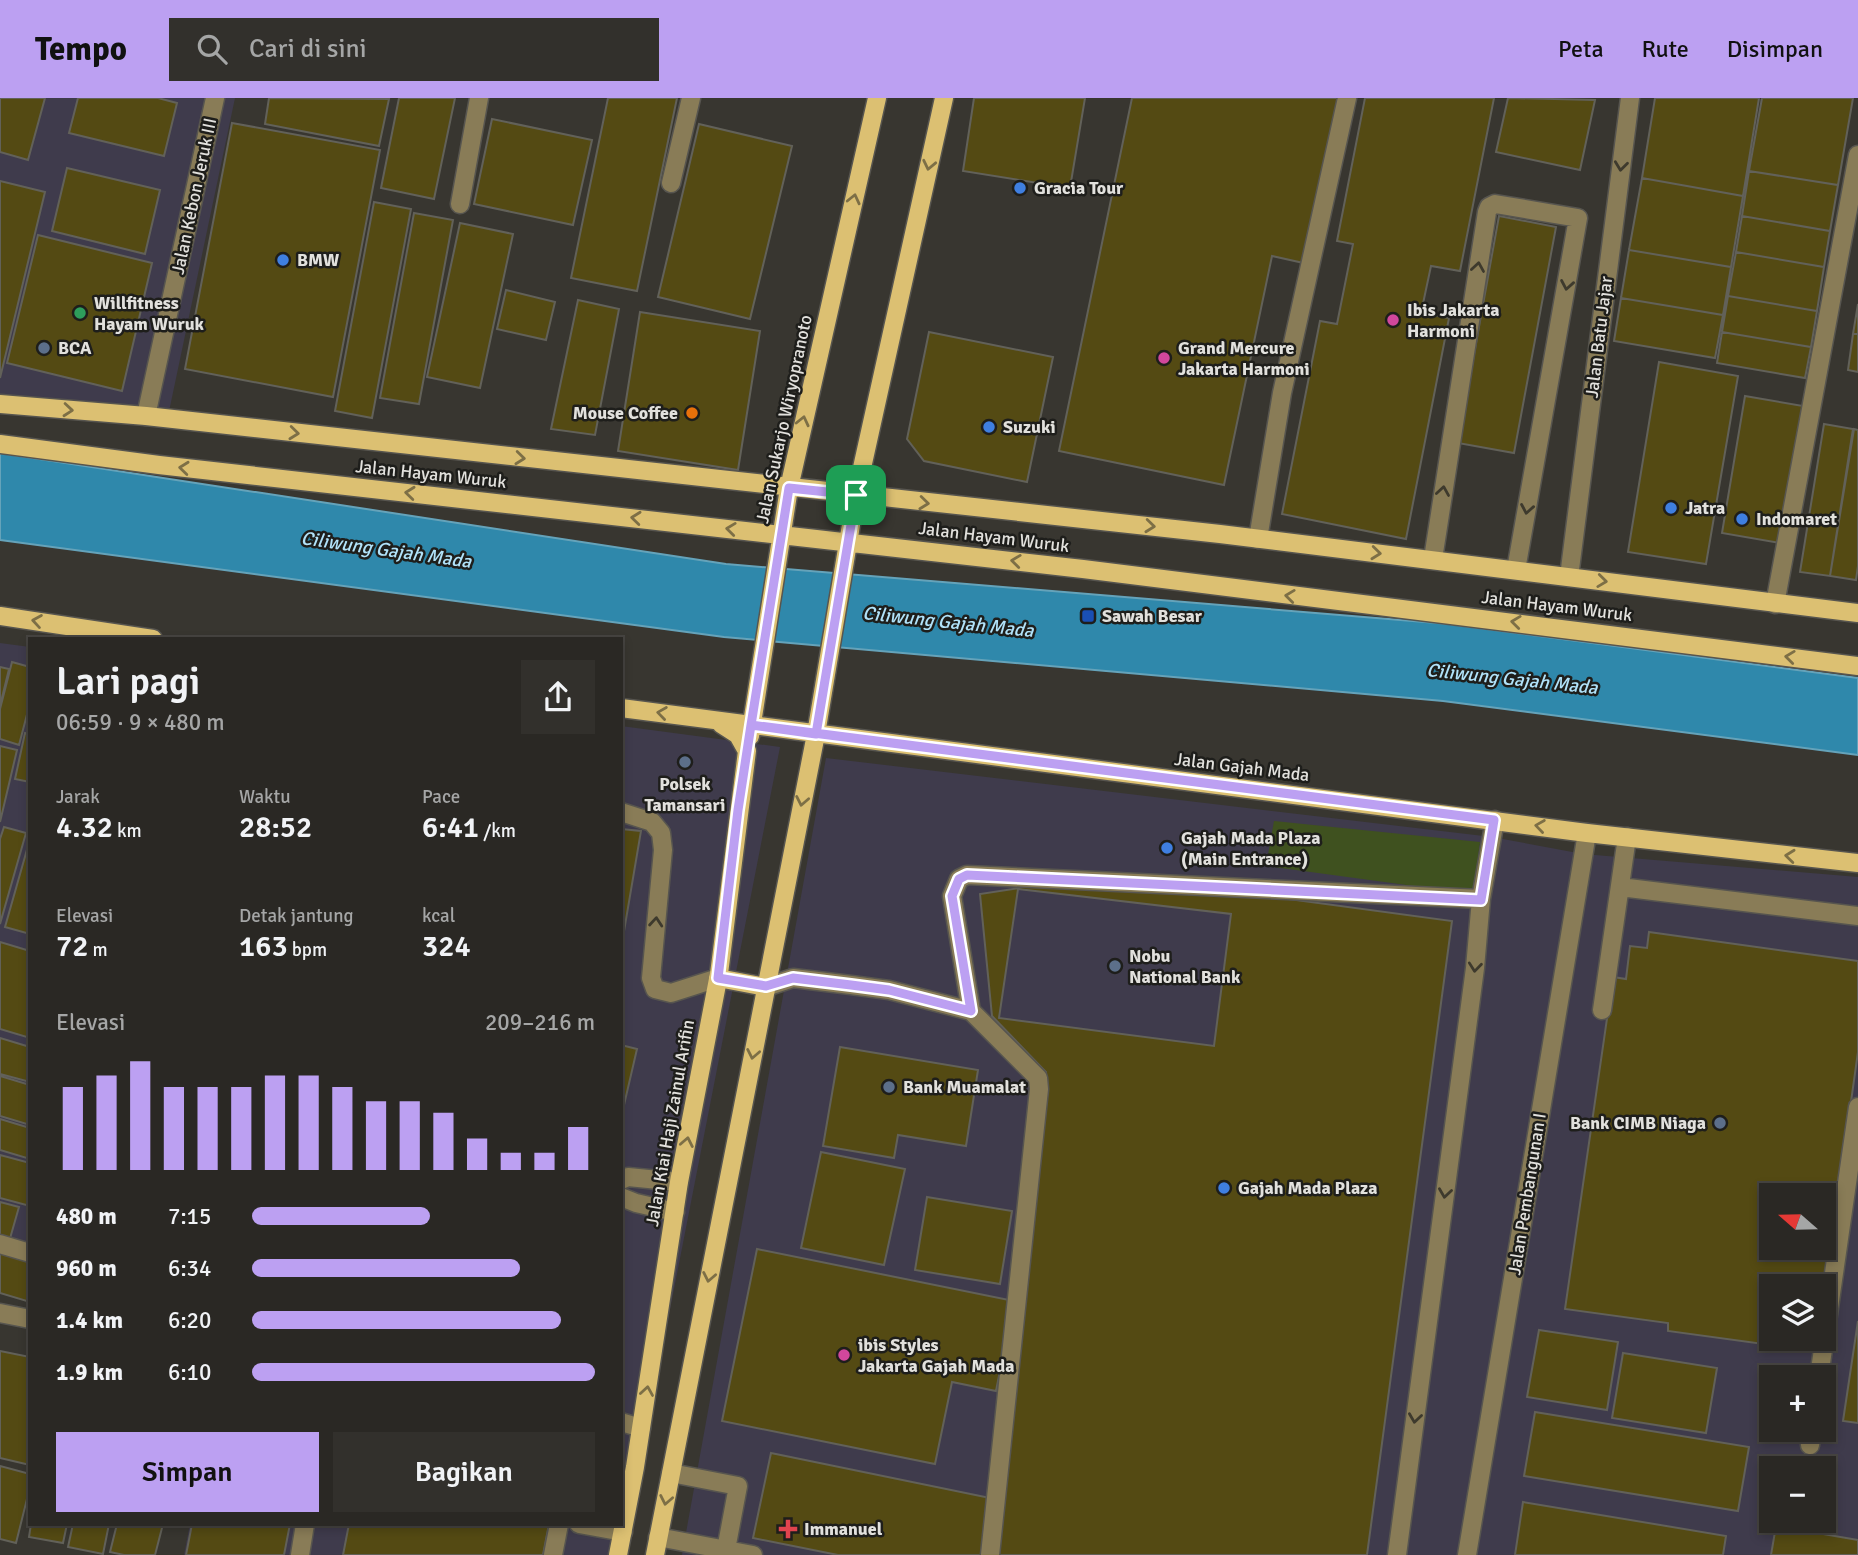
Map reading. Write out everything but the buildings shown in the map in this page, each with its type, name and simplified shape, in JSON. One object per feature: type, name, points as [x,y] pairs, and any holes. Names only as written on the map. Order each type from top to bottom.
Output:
[{"type":"main road","name":"Jalan Sukarjo Wiryopranoto","points":[[747,751],[789,488],[877,98]]},
{"type":"main road","points":[[657,1546],[816,734],[856,495],[944,98]]},
{"type":"main road","name":"Jalan Hayam Wuruk","points":[[0,404],[146,416],[1258,539],[1858,613]]},
{"type":"main road","name":"Jalan Hayam Wuruk","points":[[0,444],[159,466],[1083,569],[1858,666]]},
{"type":"main road","points":[[0,616],[140,637]]},
{"type":"main road","name":"Jalan Gajah Mada","points":[[623,708],[1587,833],[1858,863]]},
{"type":"main road","points":[[707,719],[732,730],[742,739],[747,751]]},
{"type":"main road","name":"Jalan Kiai Haji Zainul Arifin","points":[[618,1555],[623,1532],[628,1465],[641,1428],[679,1182],[718,978],[747,751]]},
{"type":"main road","points":[[718,978],[766,986]]},
{"type":"street","name":"Jalan Kebon Jeruk III","points":[[146,416],[215,98]]},
{"type":"street","points":[[460,204],[479,98]]},
{"type":"street","points":[[671,183],[691,98]]},
{"type":"street","points":[[1258,539],[1282,393],[1347,98]]},
{"type":"street","name":"Jalan Batu Jajar","points":[[1569,577],[1630,98]]},
{"type":"street","points":[[1775,604],[1858,155]]},
{"type":"street","points":[[1433,559],[1487,212],[1494,204],[1578,218],[1516,570]]},
{"type":"street","points":[[623,814],[652,822],[662,833],[663,850],[651,978],[655,989],[671,993],[718,978]]},
{"type":"street","points":[[1397,1555],[1471,996],[1481,900],[1494,820]]},
{"type":"street","name":"Jalan Pembangunan I","points":[[1467,1555],[1587,833]]},
{"type":"street","points":[[1602,1010],[1628,837]]},
{"type":"street","points":[[971,1011],[952,896],[959,879],[967,875],[1481,900]]},
{"type":"street","points":[[1620,887],[1858,916]]},
{"type":"street","points":[[766,986],[793,978],[851,985],[889,990],[971,1011],[1038,1078],[990,1555]]},
{"type":"street","points":[[1821,1365],[1858,1107]]},
{"type":"street","points":[[623,1179],[628,1177],[679,1182]]},
{"type":"street","points":[[623,1198],[675,1212]]},
{"type":"street","points":[[0,1244],[28,1252]]},
{"type":"street","points":[[0,1313],[28,1320]]},
{"type":"street","points":[[623,1423],[641,1428]]},
{"type":"street","points":[[671,1473],[738,1486],[726,1553]]},
{"type":"street","points":[[300,1555],[305,1526]]},
{"type":"street","points":[[553,1555],[559,1526]]},
{"type":"street","points":[[590,1526],[623,1532]]},
{"type":"street","points":[[657,1546],[753,1555]]},
{"type":"shaded area","points":[[0,98],[235,98],[167,421],[0,397]]},
{"type":"shaded area","points":[[0,643],[28,647],[28,1283],[0,1276]]},
{"type":"shaded area","points":[[623,726],[780,747],[622,1555],[184,1555],[190,1526],[623,1526]]},
{"type":"shaded area","points":[[826,758],[1492,837],[1583,854],[1858,877],[1858,1555],[682,1555]]},
{"type":"green space","points":[[1274,821],[1480,842],[1473,894],[1266,866]]},
{"type":"water","name":"Ciliwung Gajah Mada","points":[[0,453],[726,564],[1449,624],[1858,678],[1858,755],[1443,701],[724,637],[0,540]]},
{"type":"place","name":"Gracia Tour","points":[[1020,188]]},
{"type":"place","name":"BMW","points":[[283,260]]},
{"type":"place","name":"Willfitness Hayam Wuruk","points":[[80,313]]},
{"type":"place","name":"Ibis Jakarta Harmoni","points":[[1393,320]]},
{"type":"place","name":"BCA","points":[[44,348]]},
{"type":"place","name":"Grand Mercure Jakarta Harmoni","points":[[1164,358]]},
{"type":"place","name":"Mouse Coffee","points":[[692,413]]},
{"type":"place","name":"Suzuki","points":[[989,427]]},
{"type":"place","name":"Jatra","points":[[1671,508]]},
{"type":"place","name":"Indomaret","points":[[1742,519]]},
{"type":"place","name":"Sawah Besar","points":[[1088,616]]},
{"type":"place","name":"Polsek Tamansari","points":[[685,762]]},
{"type":"place","name":"Gajah Mada Plaza (Main Entrance)","points":[[1167,848]]},
{"type":"place","name":"Nobu National Bank","points":[[1115,966]]},
{"type":"place","name":"Bank Muamalat","points":[[889,1087]]},
{"type":"place","name":"Bank CIMB Niaga","points":[[1720,1123]]},
{"type":"place","name":"Gajah Mada Plaza","points":[[1224,1188]]},
{"type":"place","name":"ibis Styles Jakarta Gajah Mada","points":[[844,1355]]},
{"type":"place","name":"Immanuel","points":[[788,1529]]},
{"type":"route","points":[[856,495],[789,488],[751,725],[816,734],[1068,767],[1494,820],[1481,900],[967,875],[959,879],[952,896],[971,1011],[889,990],[851,985],[793,978],[766,986],[718,978],[751,725],[816,734],[856,495]]}]
